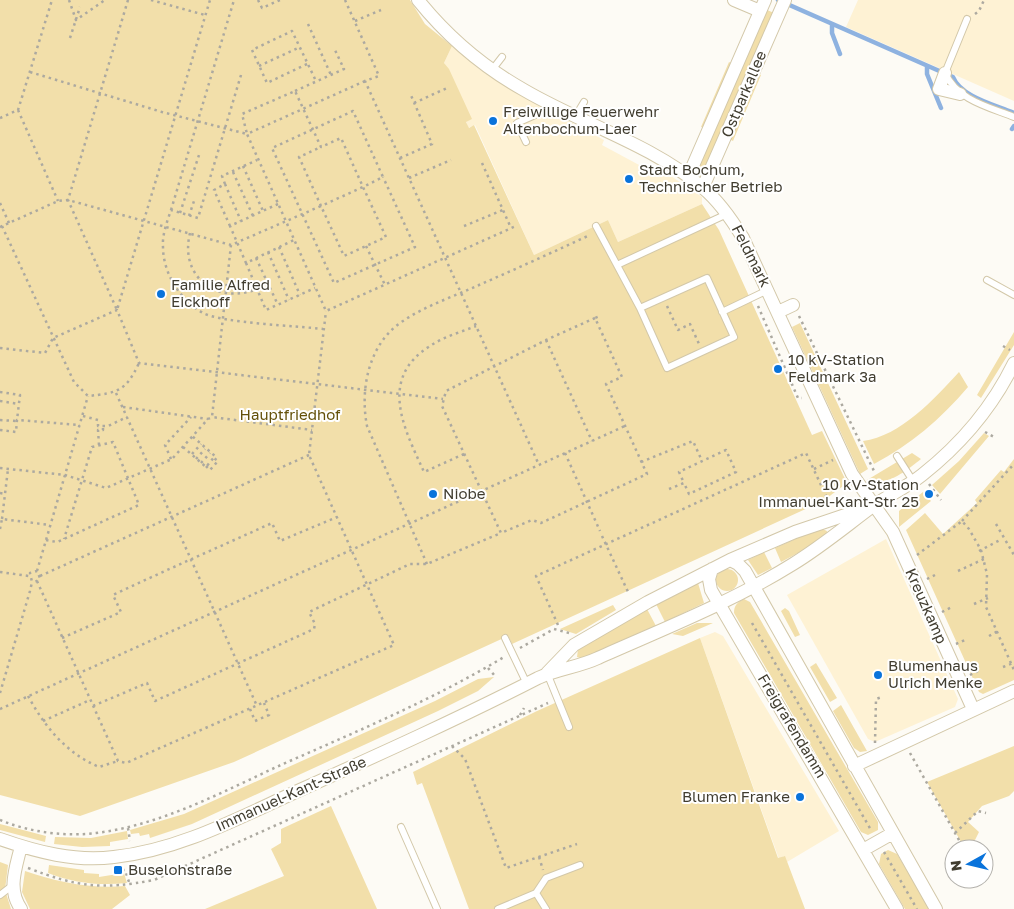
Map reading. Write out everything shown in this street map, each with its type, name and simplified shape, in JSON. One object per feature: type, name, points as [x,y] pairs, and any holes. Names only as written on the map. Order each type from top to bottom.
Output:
[{"type":"street","name":"Feldmark","points":[[418,0],[432,18],[463,48],[492,70],[554,106],[609,132],[688,177],[703,187],[728,214],[743,238],[768,290],[852,474],[873,506]]},
{"type":"street","points":[[734,0],[762,6]]},
{"type":"street","name":"Ostparkallee","points":[[703,187],[785,0]]},
{"type":"street","name":"Ostparkallee","points":[[688,177],[762,6]]},
{"type":"street","points":[[945,73],[939,88],[960,94]]},
{"type":"street","points":[[778,312],[793,306]]},
{"type":"street","name":"Immanuel-Kant-Straße","points":[[21,846],[46,853],[82,859],[114,857],[173,845],[388,750],[547,674],[584,665],[719,603],[791,565],[834,538],[873,506],[917,478],[949,451],[973,424],[990,402],[1014,362]]},
{"type":"street","name":"Immanuel-Kant-Straße","points":[[547,674],[574,645],[648,602],[712,569],[803,529],[873,506]]},
{"type":"street","name":"Kreuzkamp","points":[[873,506],[893,532],[973,710]]},
{"type":"street","points":[[730,560],[738,564],[745,571],[936,909]]},
{"type":"street","points":[[712,569],[709,579],[711,590],[719,603]]},
{"type":"street","name":"Freigrafendamm","points":[[719,603],[897,909]]},
{"type":"street","points":[[854,766],[903,741],[1014,691]]},
{"type":"street","points":[[863,850],[892,833]]},
{"type":"street","points":[[0,839],[21,846],[12,885],[16,902],[21,909]]},
{"type":"lane","points":[[967,19],[945,73],[951,85],[960,94],[1014,118]]},
{"type":"lane","points":[[492,70],[502,57]]},
{"type":"lane","points":[[575,117],[584,102]]},
{"type":"lane","points":[[526,142],[517,123],[554,106]]},
{"type":"lane","points":[[617,264],[728,214]]},
{"type":"lane","points":[[597,229],[640,308],[667,368],[734,338],[707,278],[640,308]]},
{"type":"lane","points":[[987,280],[1014,295]]},
{"type":"lane","points":[[722,312],[768,290]]},
{"type":"lane","points":[[897,456],[917,478]]},
{"type":"lane","points":[[505,638],[527,684]]},
{"type":"lane","points":[[547,674],[559,698],[569,726]]},
{"type":"lane","points":[[401,826],[437,909]]},
{"type":"lane","points":[[498,909],[536,893],[546,878],[580,865]]},
{"type":"lane","points":[[0,895],[12,885]]},
{"type":"lane","points":[[536,893],[546,909]]},
{"type":"path","points":[[52,0],[18,110],[58,201]]},
{"type":"path","points":[[69,0],[76,20]]},
{"type":"path","points":[[76,20],[104,0]]},
{"type":"path","points":[[88,396],[116,393],[130,381],[139,363],[68,200],[128,0]]},
{"type":"path","points":[[151,0],[205,16]]},
{"type":"path","points":[[117,310],[210,0]]},
{"type":"path","points":[[234,0],[166,226],[162,247],[166,270],[181,296],[203,313],[223,318],[323,329]]},
{"type":"path","points":[[258,0],[262,8],[278,0]]},
{"type":"path","points":[[30,72],[175,116],[247,134],[379,76],[345,0]]},
{"type":"path","points":[[967,19],[979,11],[984,0]]},
{"type":"path","points":[[70,38],[80,7]]},
{"type":"path","points":[[355,21],[381,10]]},
{"type":"path","points":[[308,24],[331,75]]},
{"type":"path","points":[[308,64],[267,83],[252,50],[292,31],[300,47],[308,64],[316,81]]},
{"type":"path","points":[[259,66],[300,47]]},
{"type":"path","points":[[28,696],[44,721],[66,748],[90,764],[103,767],[118,761],[133,762],[394,645],[309,455],[326,311],[257,160],[242,114],[344,69],[336,50]]},
{"type":"path","points":[[171,210],[198,218],[241,75]]},
{"type":"path","points":[[365,81],[539,465]]},
{"type":"path","points":[[414,103],[447,88]]},
{"type":"path","points":[[295,90],[322,147]]},
{"type":"path","points":[[400,158],[432,144],[410,93]]},
{"type":"path","points":[[0,118],[18,110]]},
{"type":"path","points":[[353,111],[383,178],[416,248],[334,283],[272,148],[353,111]]},
{"type":"path","points":[[341,138],[386,237],[344,256],[299,157],[322,147],[341,138]]},
{"type":"path","points":[[180,213],[199,155]]},
{"type":"path","points":[[241,221],[222,176],[257,160]]},
{"type":"path","points":[[409,178],[451,160]]},
{"type":"path","points":[[482,163],[511,228]]},
{"type":"path","points":[[243,166],[263,211]]},
{"type":"path","points":[[233,171],[253,216]]},
{"type":"path","points":[[88,396],[74,382],[1,226],[58,201],[68,200],[231,245],[238,244],[303,216],[383,178]]},
{"type":"path","points":[[225,184],[214,190],[266,310],[316,288]]},
{"type":"path","points":[[189,216],[194,201]]},
{"type":"path","points":[[0,203],[9,223]]},
{"type":"path","points":[[230,226],[278,204]]},
{"type":"path","points":[[464,226],[503,210]]},
{"type":"path","points":[[326,311],[516,226]]},
{"type":"path","points":[[426,564],[367,426],[364,409],[365,390],[368,372],[375,356],[385,338],[398,324],[428,307],[597,229]]},
{"type":"path","points":[[190,233],[187,257],[193,274],[208,288],[244,295],[257,289]]},
{"type":"path","points":[[246,263],[294,240]]},
{"type":"path","points":[[212,417],[231,245]]},
{"type":"path","points":[[366,246],[384,285]]},
{"type":"path","points":[[279,247],[300,295]]},
{"type":"path","points":[[268,252],[289,300]]},
{"type":"path","points":[[256,258],[278,305]]},
{"type":"path","points":[[754,297],[798,398],[816,394]]},
{"type":"path","points":[[663,298],[678,330],[690,324],[703,352]]},
{"type":"path","points":[[793,306],[803,321],[874,471]]},
{"type":"path","points":[[0,348],[45,352],[53,338],[117,310]]},
{"type":"path","points":[[501,533],[442,406],[446,391],[495,368],[546,340],[600,316]]},
{"type":"path","points":[[94,706],[147,683],[155,701],[314,629],[315,624],[309,612],[410,564],[426,564],[532,520],[541,523],[647,474],[606,384],[622,377],[596,318]]},
{"type":"path","points":[[464,454],[424,472],[400,416],[400,394],[409,365],[430,346],[476,326]]},
{"type":"path","points":[[546,340],[592,441]]},
{"type":"path","points":[[1003,346],[1014,352]]},
{"type":"path","points":[[139,363],[443,400]]},
{"type":"path","points":[[0,392],[20,395],[16,432],[0,430]]},
{"type":"path","points":[[116,393],[257,706]]},
{"type":"path","points":[[40,576],[37,571],[88,396]]},
{"type":"path","points":[[0,401],[19,404]]},
{"type":"path","points":[[122,407],[208,420]]},
{"type":"path","points":[[82,416],[98,420],[98,426],[108,426],[127,417]]},
{"type":"path","points":[[171,460],[165,445],[191,417]]},
{"type":"path","points":[[0,468],[65,475],[106,488],[171,460],[212,417],[312,430]]},
{"type":"path","points":[[0,420],[80,425]]},
{"type":"path","points":[[98,445],[98,430],[102,430],[103,426]]},
{"type":"path","points":[[0,709],[625,426]]},
{"type":"path","points":[[183,447],[210,470],[218,461],[192,436]]},
{"type":"path","points":[[641,462],[692,441],[702,461]]},
{"type":"path","points":[[46,540],[57,542],[64,539],[139,504],[113,442],[92,447],[64,539]]},
{"type":"path","points":[[192,454],[201,444]]},
{"type":"path","points":[[196,459],[206,448]]},
{"type":"path","points":[[726,450],[736,472],[688,494],[684,483],[679,472],[726,450]]},
{"type":"path","points":[[201,463],[210,453]]},
{"type":"path","points":[[565,453],[600,531]]},
{"type":"path","points":[[558,625],[536,576],[806,453],[828,500]]},
{"type":"path","points":[[32,582],[37,581],[40,576],[309,455]]},
{"type":"path","points":[[206,466],[214,458]]},
{"type":"path","points":[[814,469],[834,460]]},
{"type":"path","points":[[906,561],[924,551],[962,521],[1014,464]]},
{"type":"path","points":[[0,529],[8,469]]},
{"type":"path","points":[[917,478],[941,500]]},
{"type":"path","points":[[0,482],[7,483]]},
{"type":"path","points":[[669,489],[684,483]]},
{"type":"path","points":[[0,493],[5,494]]},
{"type":"path","points":[[62,638],[121,612],[113,595],[175,565],[191,560],[272,523],[280,541],[337,517]]},
{"type":"path","points":[[2,519],[50,525]]},
{"type":"path","points":[[962,521],[973,535],[985,558],[987,574],[986,598],[997,632],[1014,670]]},
{"type":"path","points":[[996,524],[1014,555]]},
{"type":"path","points":[[602,536],[629,594]]},
{"type":"path","points":[[980,550],[1003,538]]},
{"type":"path","points":[[958,571],[985,558]]},
{"type":"path","points":[[29,576],[31,572],[37,571]]},
{"type":"path","points":[[0,572],[29,576]]},
{"type":"path","points":[[0,693],[32,582],[29,576]]},
{"type":"path","points":[[37,581],[118,761]]},
{"type":"path","points":[[974,604],[986,598]]},
{"type":"path","name":"Freigrafendamm","points":[[752,624],[917,909]]},
{"type":"path","points":[[0,820],[44,832],[74,835],[128,828],[182,810],[446,691],[554,629]]},
{"type":"path","points":[[988,636],[997,632]]},
{"type":"path","points":[[1002,667],[1012,663]]},
{"type":"path","points":[[488,667],[495,676]]},
{"type":"path","points":[[875,740],[876,699],[882,697]]},
{"type":"path","points":[[17,864],[66,882],[96,887],[130,885],[154,880],[559,698]]},
{"type":"path","points":[[44,721],[90,700]]},
{"type":"path","points":[[250,709],[256,721],[269,715],[264,703]]},
{"type":"path","points":[[520,716],[524,708]]},
{"type":"path","points":[[903,741],[958,839]]},
{"type":"path","points":[[452,746],[465,759],[506,868],[577,844]]},
{"type":"path","points":[[955,833],[978,811],[986,813]]},
{"type":"path","points":[[123,842],[130,840],[128,828]]},
{"type":"path","points":[[118,870],[125,870],[130,885]]},
{"type":"shaded area","points":[[858,0],[1014,0],[1014,101],[846,27]]},
{"type":"shaded area","points":[[452,46],[479,69],[513,91],[604,140],[602,145],[654,173],[657,168],[668,174],[702,197],[702,204],[618,242],[608,220],[534,255],[475,125],[468,128],[466,121],[471,119],[444,63]]},
{"type":"shaded area","points":[[886,539],[958,699],[955,707],[875,742],[868,739],[787,595]]},
{"type":"shaded area","points":[[715,632],[723,636],[839,831],[787,862],[784,856],[779,859],[700,638]]},
{"type":"green space","name":"Hauptfriedhof","points":[[0,0],[410,0],[425,24],[452,46],[444,63],[449,69],[472,119],[466,122],[469,128],[474,125],[534,255],[608,220],[618,242],[702,204],[719,230],[812,435],[822,431],[847,483],[823,501],[512,644],[508,636],[234,762],[80,816],[0,795]]},
{"type":"green space","points":[[765,9],[774,13],[703,173],[700,175],[697,169]]},
{"type":"green space","points":[[729,62],[733,64],[705,128],[701,127]]},
{"type":"green space","points":[[757,73],[761,75],[733,141],[729,139]]},
{"type":"green space","points":[[800,323],[868,469],[860,474],[792,327]]},
{"type":"green space","points":[[1014,332],[1014,345],[981,398],[977,395]]},
{"type":"green space","points":[[959,372],[968,387],[958,399],[912,440],[874,464],[863,441],[891,432],[916,415]]},
{"type":"green space","points":[[984,433],[989,436],[940,494],[932,485],[959,461]]},
{"type":"green space","points":[[912,453],[921,459],[903,473],[889,480],[874,482],[867,480]]},
{"type":"green space","points":[[1014,459],[1014,680],[983,694],[979,692],[906,530],[925,513],[943,534],[977,503],[975,500],[1001,470],[1004,472]]},
{"type":"green space","points":[[923,492],[931,501],[899,527],[899,511]]},
{"type":"green space","points":[[820,528],[827,531],[826,538],[781,562],[775,548]]},
{"type":"green space","points":[[764,552],[772,568],[758,575],[748,560]]},
{"type":"green space","points":[[727,569],[737,576],[738,580],[731,590],[727,591],[717,584],[716,580],[723,570]]},
{"type":"green space","points":[[698,583],[704,603],[665,622],[656,604]]},
{"type":"green space","points":[[744,599],[750,602],[878,822],[878,830],[868,835],[861,832],[734,613],[736,604]]},
{"type":"green space","points":[[613,605],[616,610],[576,634],[560,629]]},
{"type":"green space","points":[[785,608],[789,611],[800,635],[795,637],[781,611]]},
{"type":"green space","points":[[647,609],[656,626],[583,659],[577,657],[578,649]]},
{"type":"green space","points":[[697,623],[713,623],[683,636],[672,634]]},
{"type":"green space","points":[[700,638],[778,858],[785,856],[805,909],[469,909],[422,783],[417,785],[413,772],[537,711]]},
{"type":"green space","points":[[816,663],[837,698],[830,702],[810,667]]},
{"type":"green space","points":[[494,677],[478,691],[438,711],[192,824],[150,838],[149,834],[140,836],[139,833],[131,834],[130,830],[184,814],[435,701],[478,679]]},
{"type":"green space","points":[[841,705],[867,751],[860,752],[854,748],[833,711]]},
{"type":"green space","points":[[1014,746],[1014,791],[1009,796],[982,806],[968,822],[979,832],[976,839],[959,839],[927,782]]},
{"type":"green space","points":[[331,806],[377,909],[205,909],[284,876],[271,849],[281,843],[281,829]]},
{"type":"green space","points":[[0,824],[46,836],[45,842],[0,830]]},
{"type":"green space","points":[[127,831],[128,839],[110,842],[110,846],[82,847],[54,844],[55,837],[91,838]]},
{"type":"green space","points":[[888,850],[897,854],[930,909],[905,909],[879,864],[881,854]]},
{"type":"green space","points":[[0,862],[8,865],[5,890],[11,909],[0,909]]},
{"type":"green space","points":[[49,865],[84,870],[84,873],[99,874],[99,877],[124,873],[127,883],[97,884],[67,879],[48,873]]},
{"type":"green space","points":[[25,871],[74,884],[112,887],[125,886],[130,895],[112,909],[30,909],[22,892]]},
{"type":"waterway","points":[[778,0],[953,77],[957,84],[971,95],[1014,113]]},
{"type":"waterway","points":[[832,24],[832,33],[840,54]]},
{"type":"waterway","points":[[927,66],[927,74],[941,108]]},
{"type":"place","name":"Freiwillige Feuerwehr Altenbochum-Laer","points":[[493,121]]},
{"type":"place","name":"Stadt Bochum, Technischer Betrieb","points":[[629,179]]},
{"type":"place","name":"Familie Alfred Eickhoff","points":[[161,294]]},
{"type":"place","name":"10 kV-Station Feldmark 3a","points":[[778,369]]},
{"type":"place","name":"Niobe","points":[[433,494]]},
{"type":"place","name":"10 kV-Station Immanuel-Kant-Str. 25","points":[[929,494]]},
{"type":"place","name":"Blumenhaus Ulrich Menke","points":[[878,675]]},
{"type":"place","name":"Blumen Franke","points":[[800,797]]},
{"type":"place","name":"Buselohstraße","points":[[118,870]]}]
